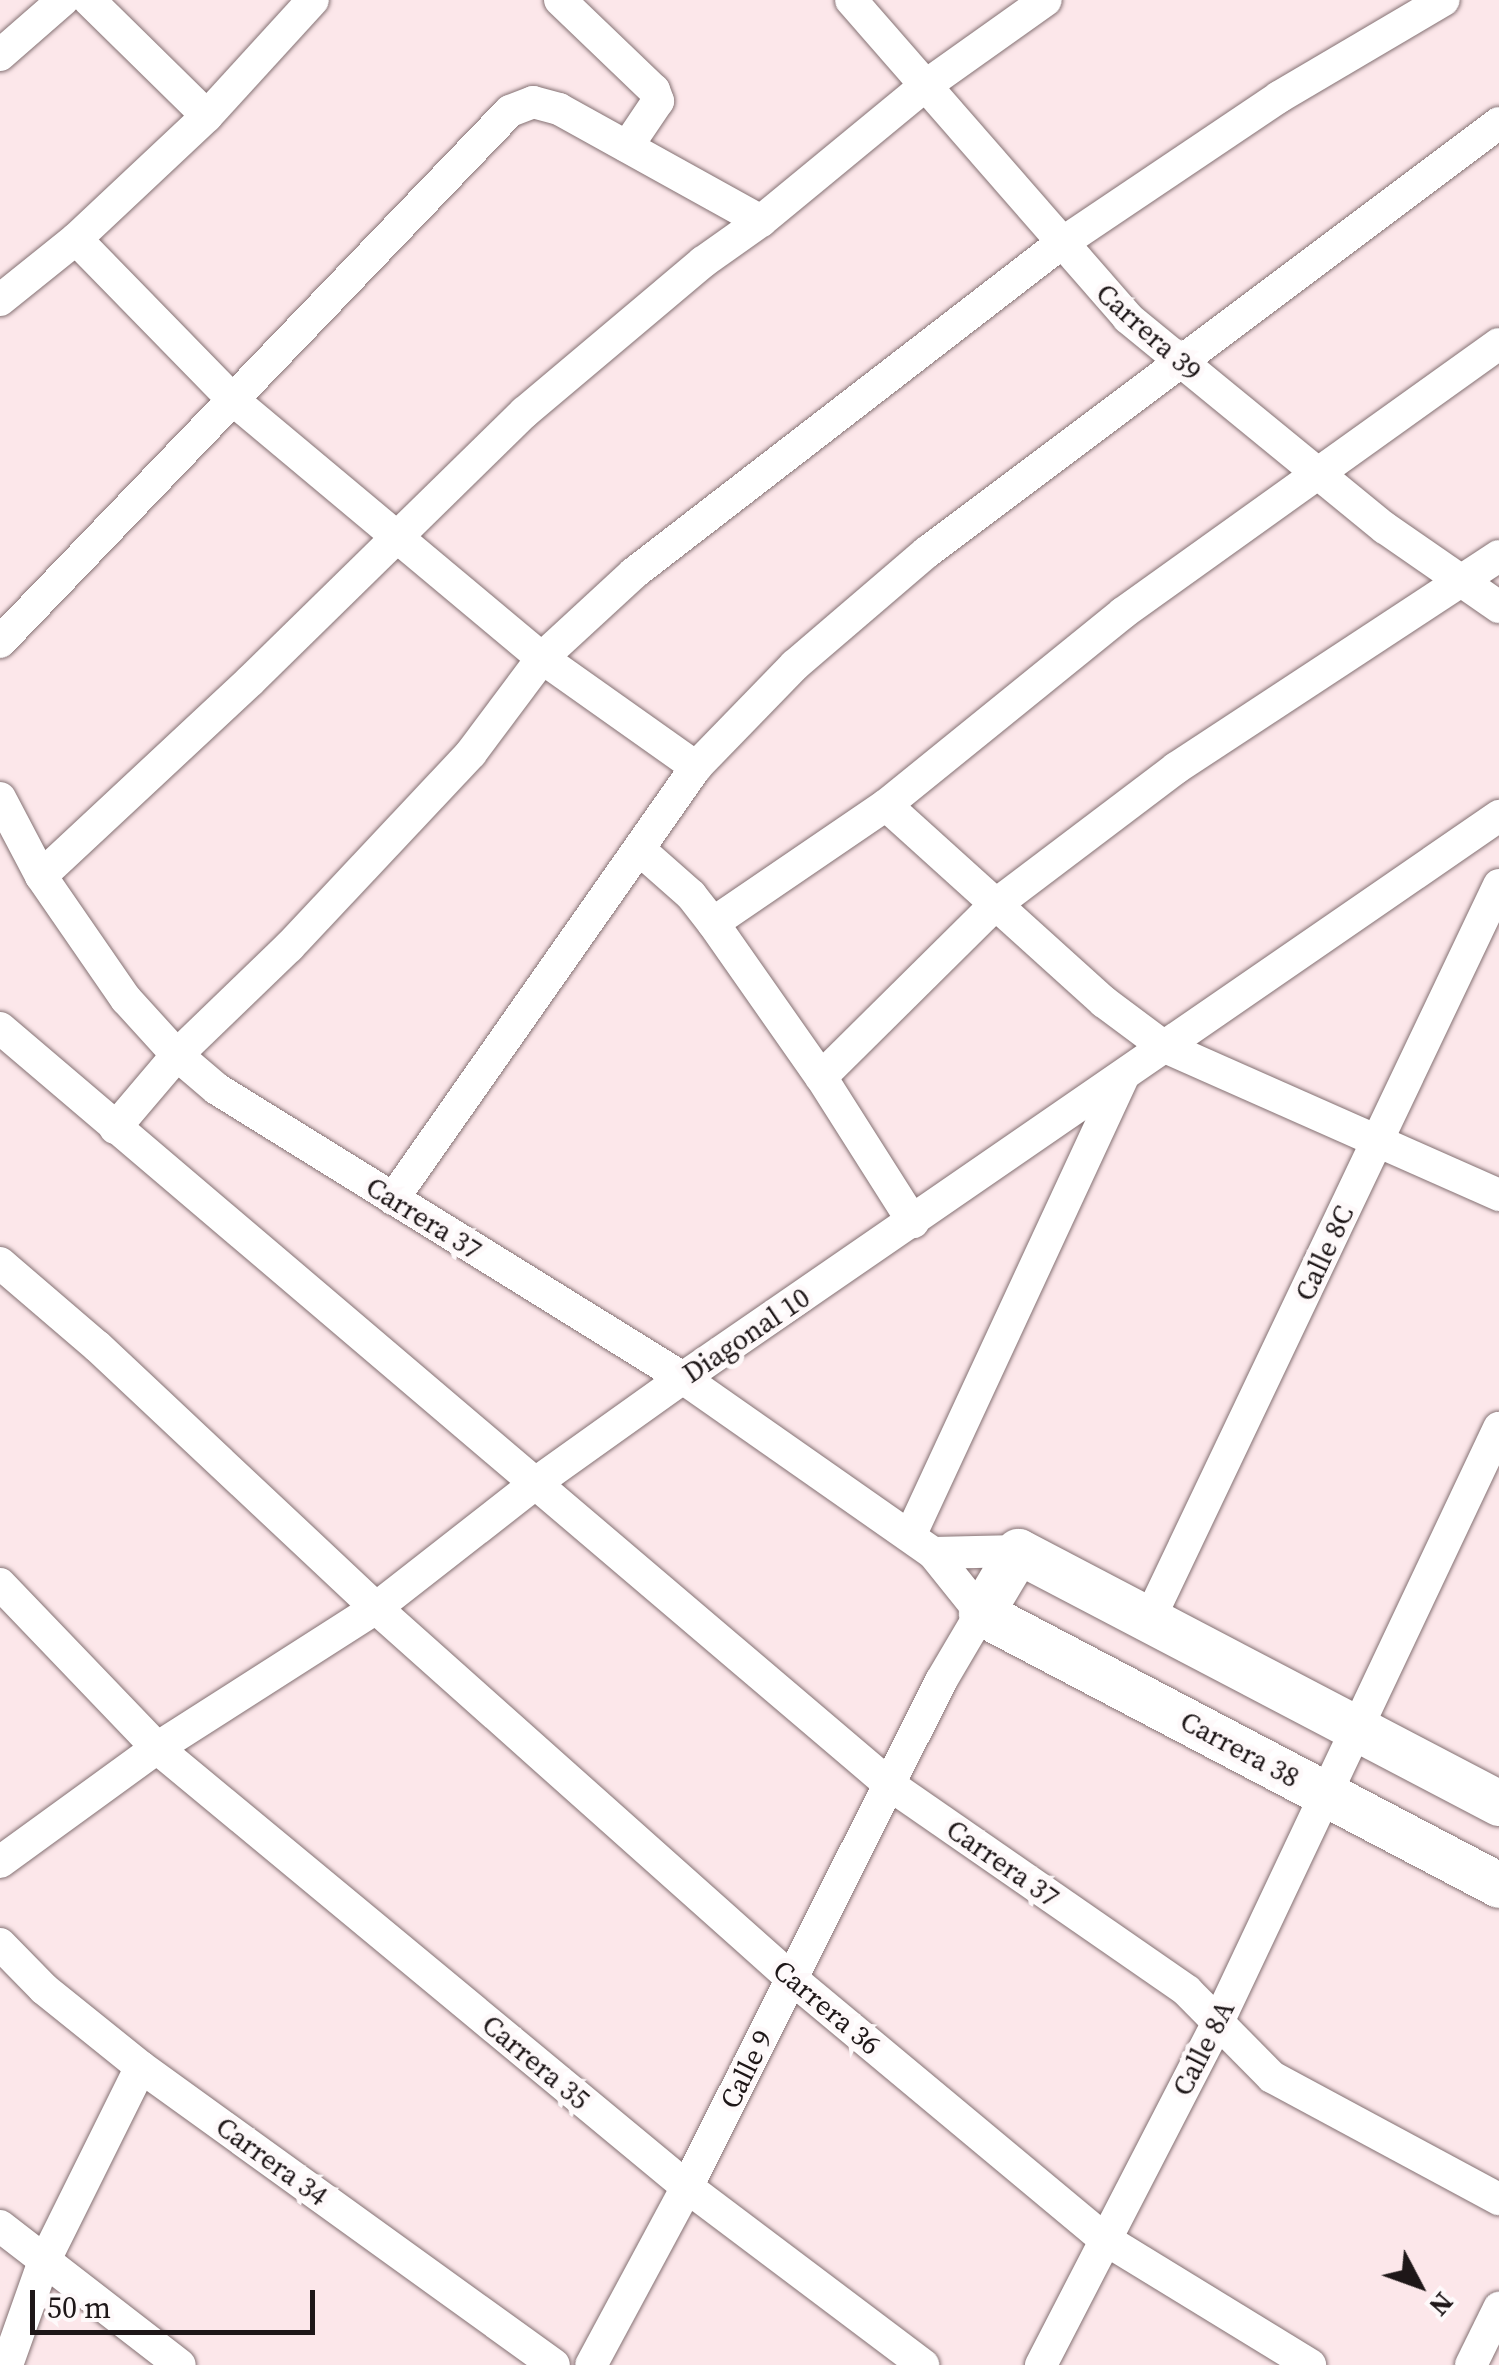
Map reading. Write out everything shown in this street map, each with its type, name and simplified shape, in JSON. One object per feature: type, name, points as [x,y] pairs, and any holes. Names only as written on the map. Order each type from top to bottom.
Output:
[{"type":"street","points":[[0,55],[62,0]]},
{"type":"street","points":[[89,0],[207,116]]},
{"type":"street","points":[[0,300],[76,239],[207,116],[313,0]]},
{"type":"street","points":[[560,0],[654,90],[658,101],[627,147]]},
{"type":"street","name":"Carrera 39","points":[[851,0],[1059,245],[1128,318],[1385,528],[1499,608]]},
{"type":"street","points":[[41,876],[402,536],[526,412],[703,262],[761,221],[926,86],[1046,0]]},
{"type":"street","points":[[115,1128],[177,1054],[289,946],[471,753],[542,658],[634,573],[1059,245],[1279,97],[1444,0]]},
{"type":"street","points":[[0,642],[510,111],[533,102],[559,109],[761,221]]},
{"type":"street","points":[[393,1199],[696,767],[795,665],[927,552],[1499,123]]},
{"type":"street","points":[[76,239],[232,399],[402,536],[542,658],[696,767]]},
{"type":"street","points":[[713,923],[886,805],[1123,613],[1322,475],[1499,344]]},
{"type":"street","points":[[821,1076],[994,905],[1176,768],[1499,556]]},
{"type":"street","name":"Carrera 37","points":[[0,798],[41,876],[126,999],[217,1090],[683,1378],[921,1545],[981,1613]]},
{"type":"street","points":[[886,805],[1104,1002],[1162,1046],[1499,1196]]},
{"type":"street","name":"Diagonal 10","points":[[0,1862],[157,1748],[376,1608],[537,1482],[683,1378],[1499,816]]},
{"type":"street","points":[[640,850],[691,895],[713,923],[821,1076],[913,1222]]},
{"type":"street","name":"Calle 8C","points":[[1150,1620],[1499,885]]},
{"type":"street","name":"Carrera 37","points":[[0,1028],[890,1785],[1187,1991],[1272,2077],[1499,2199]]},
{"type":"street","points":[[1123,1077],[921,1545],[1018,1551],[1499,1803]]},
{"type":"street","points":[[0,1263],[97,1346],[376,1608]]},
{"type":"street","name":"Calle 8A","points":[[1040,2365],[1219,2020],[1499,1428]]},
{"type":"street","points":[[981,1613],[1018,1551]]},
{"type":"street","name":"Carrera 35","points":[[0,1584],[157,1748],[687,2187],[923,2365]]},
{"type":"street","name":"Carrera 36","points":[[376,1608],[791,1978],[1103,2238],[1310,2365]]},
{"type":"street","name":"Calle 9","points":[[592,2365],[687,2187],[941,1682],[981,1613]]},
{"type":"street","name":"Carrera 38","points":[[981,1613],[1499,1885]]},
{"type":"street","name":"Carrera 34","points":[[0,1944],[44,1988],[142,2066],[554,2365]]},
{"type":"street","points":[[7,2365],[44,2264],[142,2066]]},
{"type":"street","points":[[0,2226],[44,2264],[180,2365]]},
{"type":"street","points":[[1471,2365],[1499,2308]]}]
